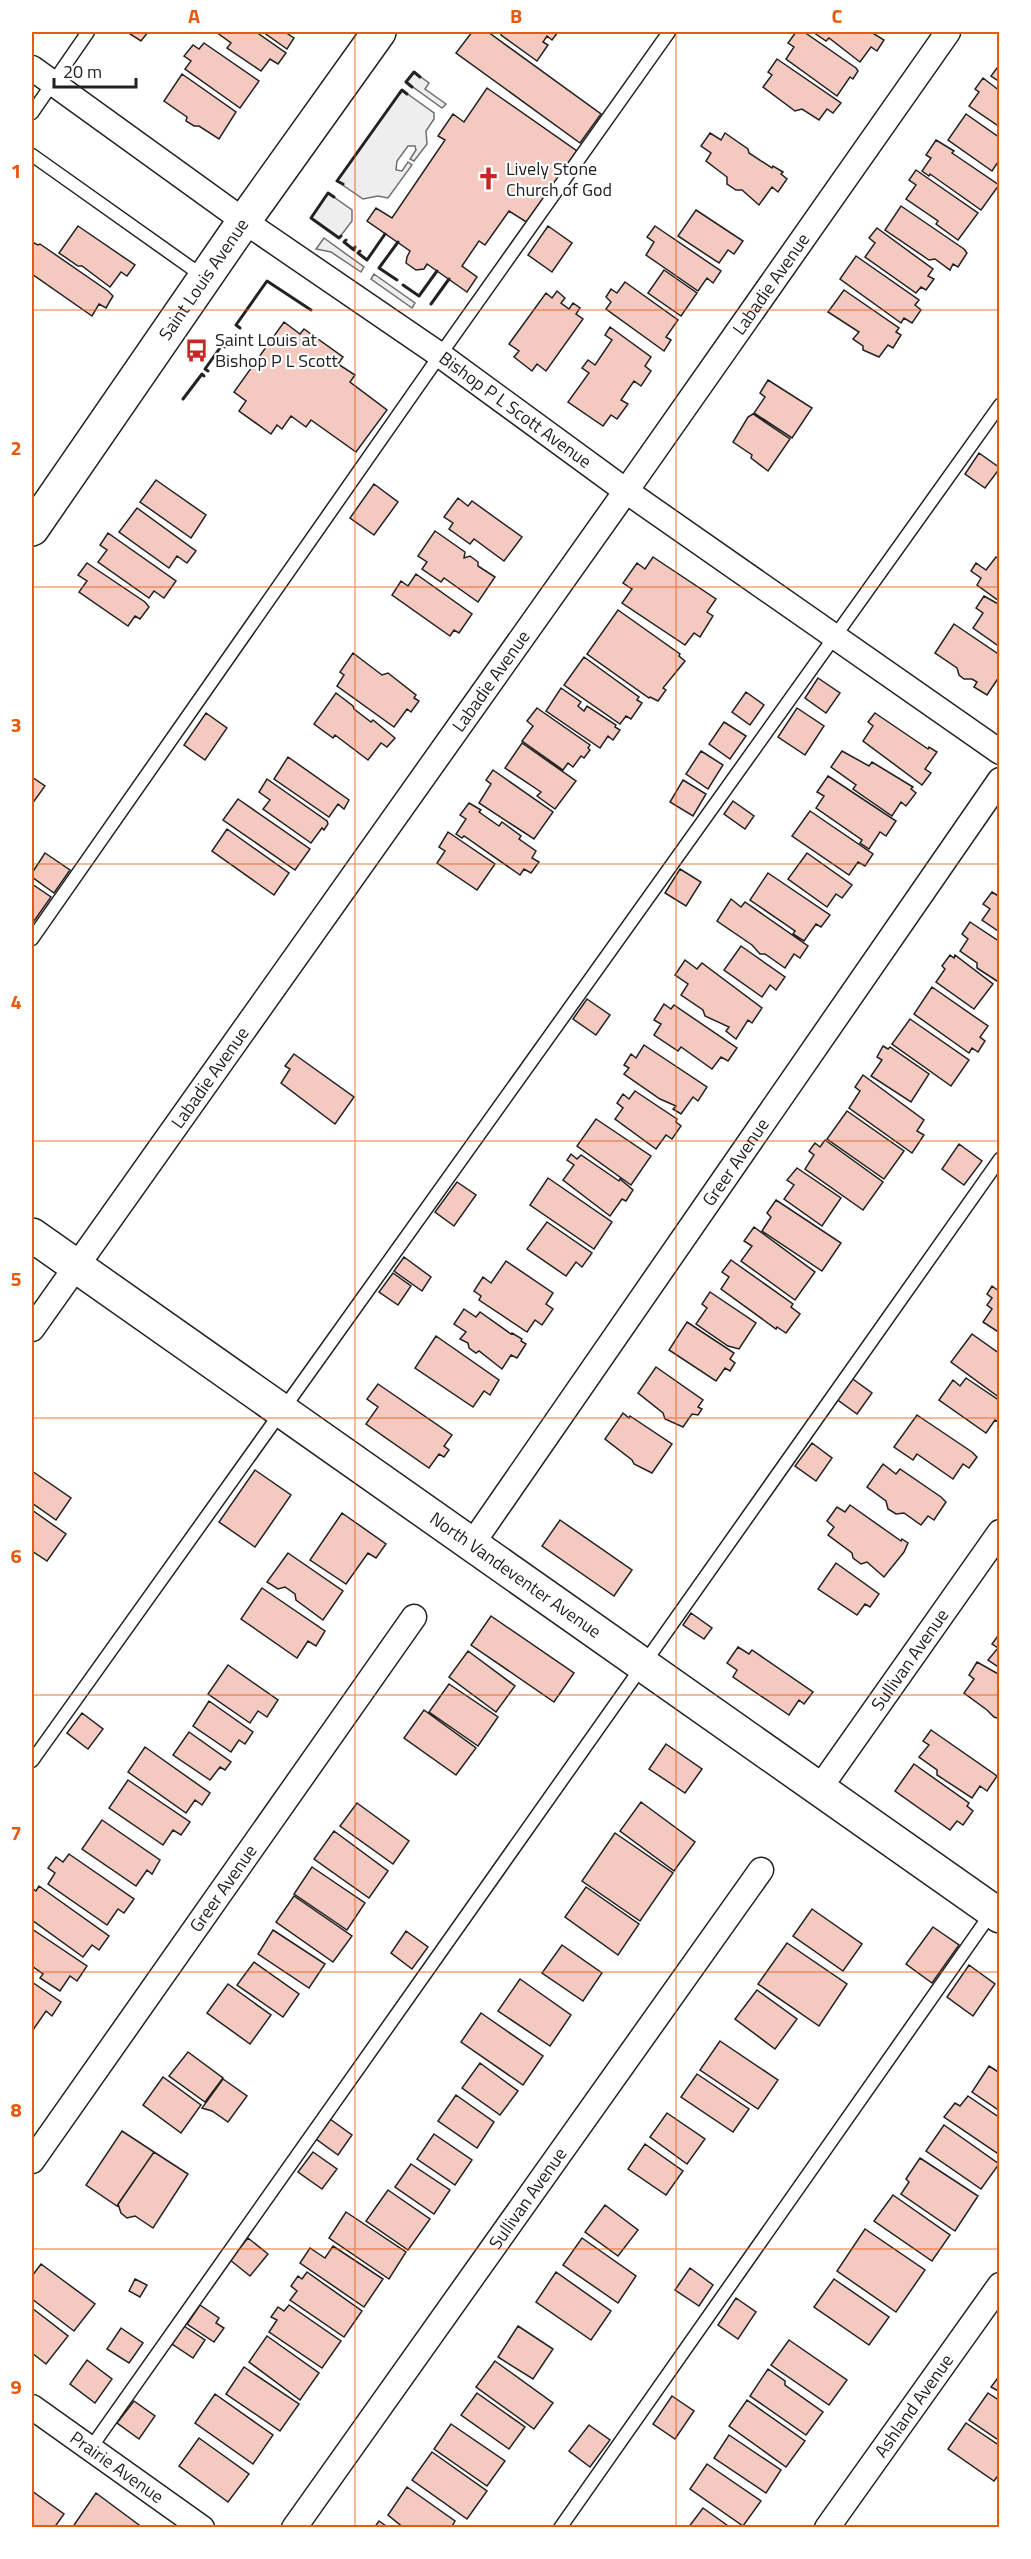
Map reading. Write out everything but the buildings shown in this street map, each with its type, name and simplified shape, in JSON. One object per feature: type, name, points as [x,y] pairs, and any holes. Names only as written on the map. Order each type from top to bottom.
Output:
[{"type":"main road","name":"Saint Louis Avenue","points":[[32,529],[244,221],[379,32]]},
{"type":"main road","name":"North Vandeventer Avenue","points":[[32,1235],[819,1789],[997,1909]]},
{"type":"street","name":"Labadie Avenue","points":[[32,1329],[627,490],[948,32]]},
{"type":"street","name":"Bishop P L Scott Avenue","points":[[32,68],[244,221],[440,355],[999,752]]},
{"type":"street","name":"Greer Avenue","points":[[472,1544],[999,780]]},
{"type":"street","name":"Sullivan Avenue","points":[[819,1789],[999,1532]]},
{"type":"street","name":"Greer Avenue","points":[[32,2161],[414,1617]]},
{"type":"street","name":"Sullivan Avenue","points":[[294,2528],[761,1870]]},
{"type":"street","name":"Ashland Avenue","points":[[827,2528],[999,2285]]},
{"type":"street","name":"Prairie Avenue","points":[[32,2408],[201,2528]]},
{"type":"lane","points":[[32,113],[88,32]]},
{"type":"lane","points":[[32,939],[669,32]]},
{"type":"lane","points":[[32,155],[205,278]]},
{"type":"lane","points":[[32,1761],[999,405]]},
{"type":"lane","points":[[90,2449],[999,1159]]},
{"type":"lane","points":[[560,2528],[997,1909]]},
{"type":"shaded area","points":[[414,72],[429,83],[425,89],[446,104],[442,108],[406,82]]},
{"type":"shaded area","points":[[402,90],[434,113],[434,119],[426,131],[427,144],[414,161],[410,159],[416,150],[415,146],[408,146],[397,161],[396,170],[402,171],[408,162],[412,165],[388,198],[378,196],[363,199],[337,181]]},
{"type":"shaded area","points":[[328,193],[352,210],[352,221],[339,238],[311,218]]},
{"type":"shaded area","points":[[324,238],[364,267],[361,272],[331,252],[316,249]]},
{"type":"shaded area","points":[[374,274],[415,303],[412,308],[371,279]]},
{"type":"wall","points":[[412,87],[406,82],[414,72],[420,77]]},
{"type":"wall","points":[[343,184],[337,181],[402,90],[407,94]]},
{"type":"wall","points":[[334,197],[328,193],[311,218],[339,238],[341,236]]},
{"type":"wall","points":[[360,251],[358,253],[367,260],[385,234]]},
{"type":"wall","points":[[346,240],[344,242],[354,250],[355,247]]},
{"type":"wall","points":[[397,280],[379,268],[398,242]]},
{"type":"wall","points":[[403,285],[419,296],[437,271]]},
{"type":"wall","points":[[431,304],[449,279]]},
{"type":"wall","points":[[240,328],[236,325],[267,281],[311,310]]},
{"type":"wall","points":[[208,371],[205,369],[222,345],[225,347]]},
{"type":"wall","points":[[183,399],[202,374],[204,376]]},
{"type":"place","name":"Lively Stone Church of God","points":[[488,179]]},
{"type":"place","name":"Saint Louis at Bishop P L Scott","points":[[197,350]]}]
